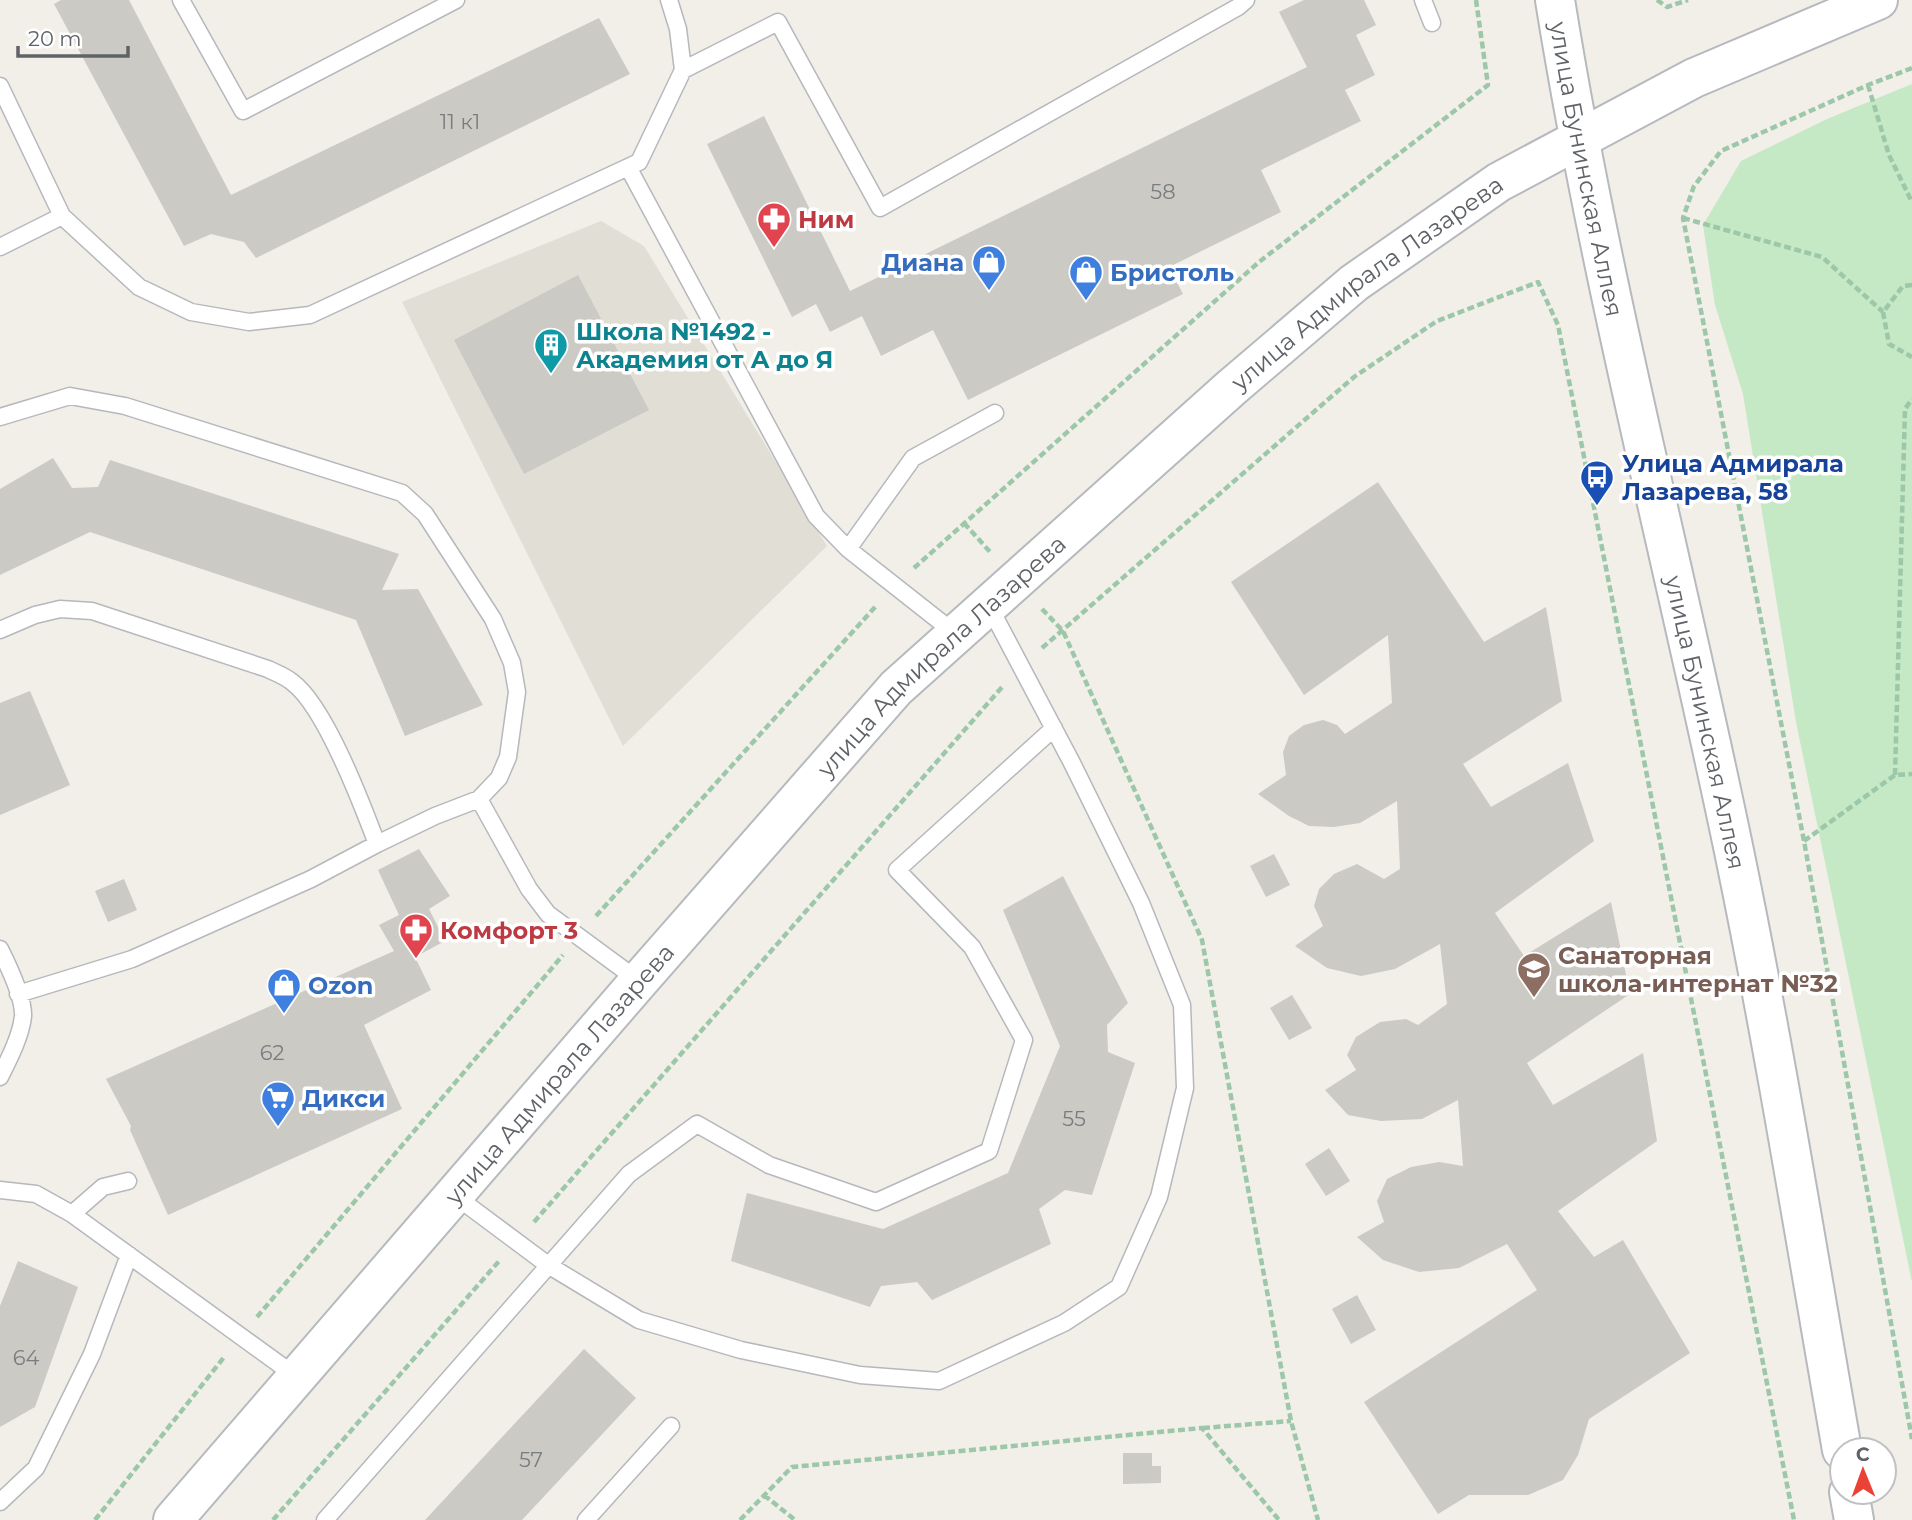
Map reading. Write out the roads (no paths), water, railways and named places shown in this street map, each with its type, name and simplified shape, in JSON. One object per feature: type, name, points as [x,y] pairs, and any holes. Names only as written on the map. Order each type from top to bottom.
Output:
[{"type":"street","name":"улица Бунинская Аллея","points":[[1555,0],[1580,138],[1650,474],[1734,852],[1785,1121],[1840,1436]]},
{"type":"street","name":"улица Адмирала Лазарева","points":[[173,1520],[896,688],[1231,388],[1354,283],[1499,182],[1694,78],[1878,0]]},
{"type":"lane","points":[[181,0],[243,111],[456,0]]},
{"type":"lane","points":[[0,86],[62,216],[139,287],[191,312],[249,322],[310,315],[639,162],[683,70],[678,29],[669,0]]},
{"type":"lane","points":[[683,70],[778,22],[880,208],[1226,14],[1246,0]]},
{"type":"lane","points":[[1423,0],[1432,23]]},
{"type":"lane","points":[[628,167],[816,516],[848,549],[956,634]]},
{"type":"lane","points":[[0,247],[62,216]]},
{"type":"lane","points":[[0,417],[70,396],[125,406],[401,493],[425,514],[493,619],[512,663],[517,692],[508,757],[499,778],[479,799],[435,816],[310,879],[132,959],[18,994]]},
{"type":"lane","points":[[848,549],[913,458],[995,413]]},
{"type":"lane","points":[[454,1195],[548,1265],[639,1320],[741,1350],[860,1376],[939,1381],[1064,1323],[1119,1287],[1160,1197],[1185,1088],[1182,1005],[1141,903],[1054,728],[988,606]]},
{"type":"lane","points":[[0,630],[35,615],[60,609],[92,611],[268,668],[293,682],[317,712],[359,796],[377,844]]},
{"type":"lane","points":[[325,1520],[629,1174],[697,1124],[769,1165],[876,1202],[989,1151],[1024,1040],[972,947],[897,870],[1054,728]]},
{"type":"lane","points":[[479,799],[529,889],[548,914],[639,981]]},
{"type":"lane","points":[[0,949],[13,974],[23,1014],[11,1055],[0,1077]]},
{"type":"lane","points":[[72,1214],[103,1187],[128,1181]]},
{"type":"lane","points":[[0,1189],[36,1194],[72,1214],[297,1377]]},
{"type":"lane","points":[[0,1502],[36,1468],[92,1354],[129,1255]]},
{"type":"lane","points":[[586,1520],[671,1426]]},
{"type":"place","name":"Ним","points":[[774,249]]},
{"type":"place","name":"Диана","points":[[989,292]]},
{"type":"place","name":"Бристоль","points":[[1086,302]]},
{"type":"place","name":"Школа №1492 - Академия от А до Я","points":[[551,375]]},
{"type":"place","name":"Улица Адмирала Лазарева, 58","points":[[1597,507]]},
{"type":"place","name":"Комфорт 3","points":[[416,960]]},
{"type":"place","name":"Санаторная школа-интернат №32","points":[[1534,999]]},
{"type":"place","name":"Ozon","points":[[284,1015]]},
{"type":"place","name":"Дикси","points":[[278,1128]]}]
